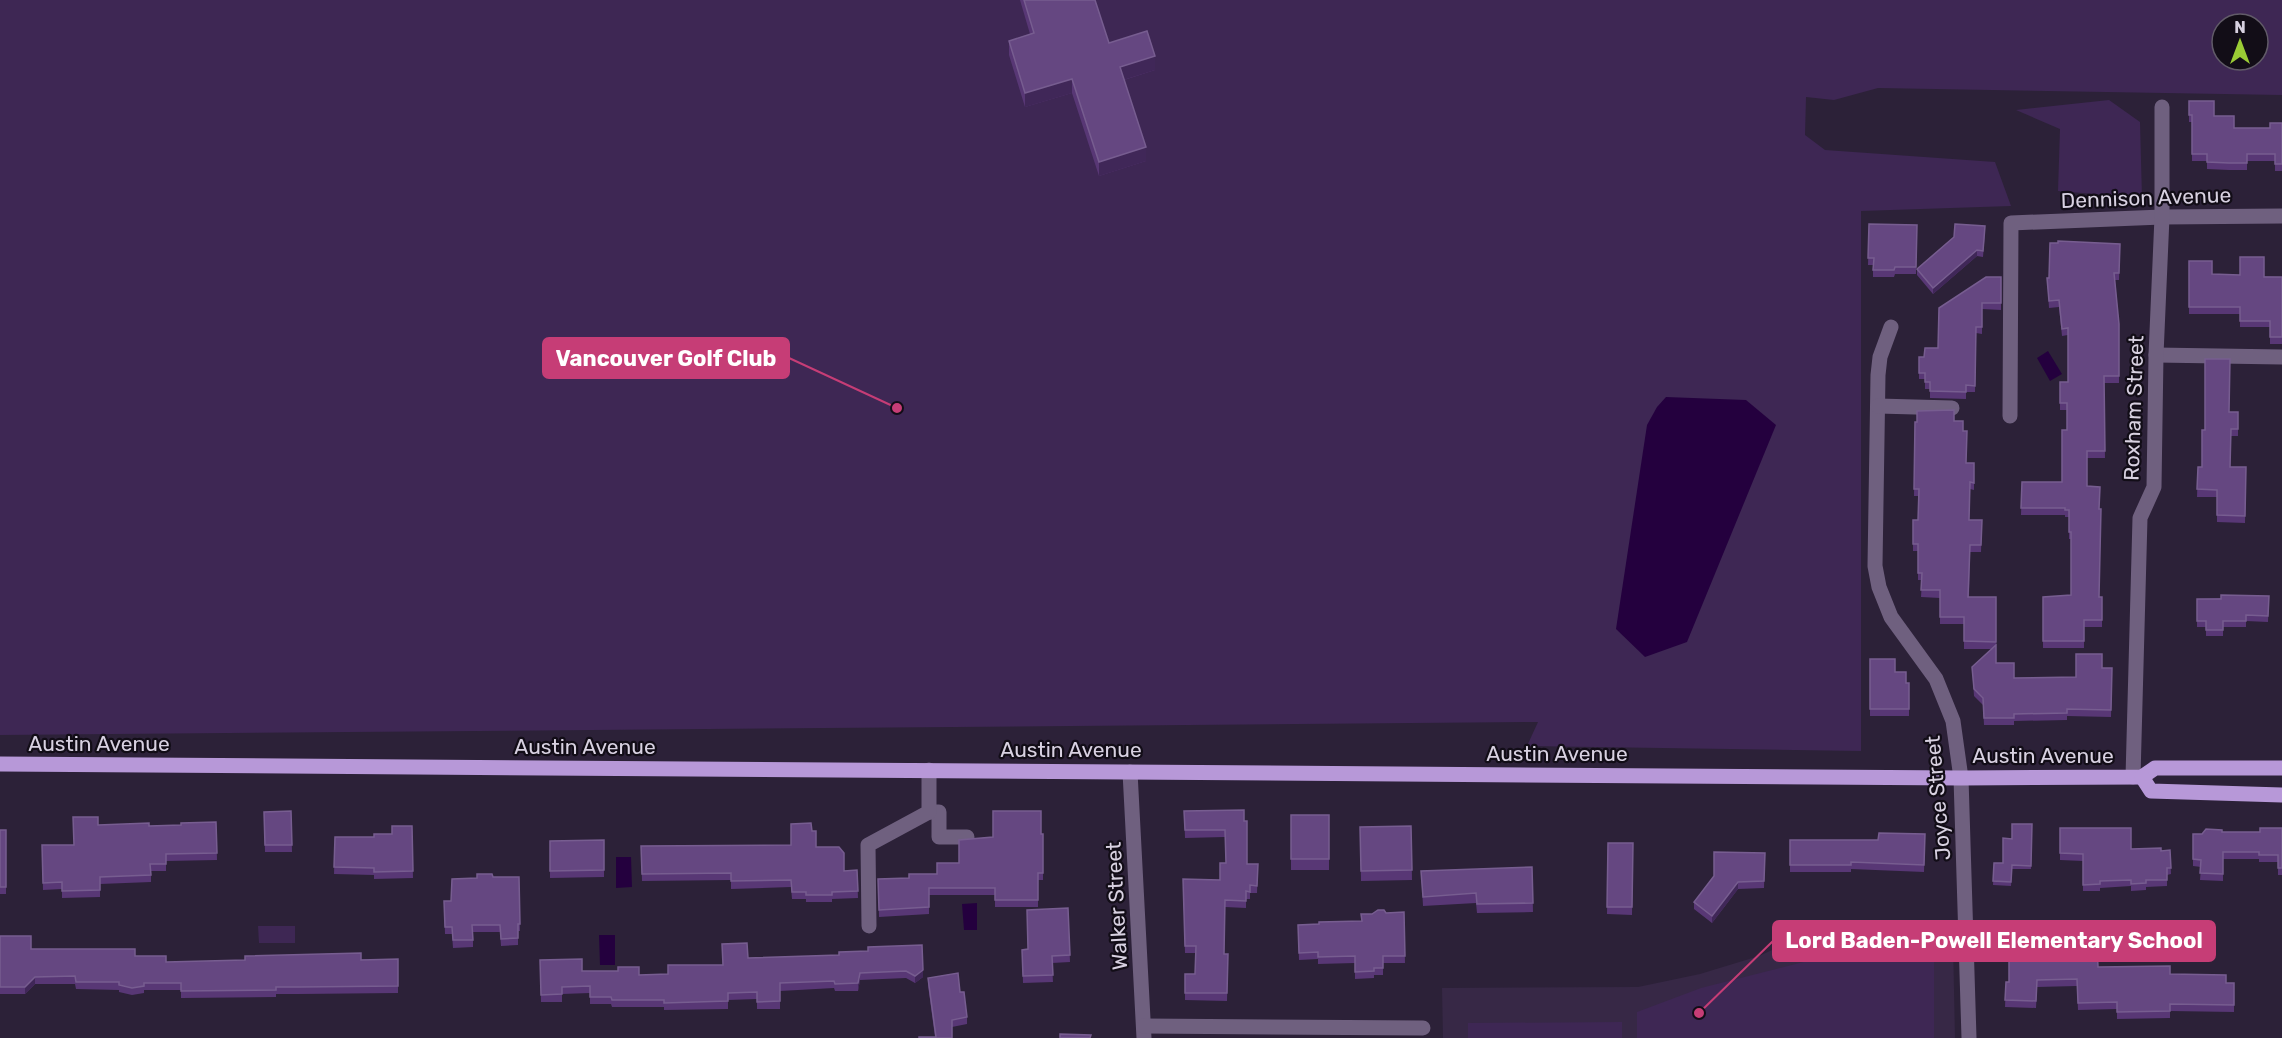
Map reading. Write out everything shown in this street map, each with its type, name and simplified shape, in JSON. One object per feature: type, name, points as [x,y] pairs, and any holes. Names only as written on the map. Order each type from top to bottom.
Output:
[{"type":"main road","name":"Austin Avenue","points":[[0,764],[1961,778],[2138,777],[2155,768],[2282,768]]},
{"type":"main road","name":"Austin Avenue","points":[[2138,777],[2151,791],[2282,795]]},
{"type":"street","name":"Roxham Street","points":[[2138,777],[2140,518],[2154,487],[2156,355],[2162,217],[2162,107]]},
{"type":"street","name":"Dennison Avenue","points":[[2010,416],[2011,223],[2162,217],[2282,216]]},
{"type":"street","name":"Joyce Street","points":[[1891,327],[1880,357],[1875,553],[1877,578],[1891,616],[1929,668],[1943,692],[1953,721],[1961,778],[1969,1038]]},
{"type":"street","points":[[2156,355],[2282,357]]},
{"type":"street","points":[[1878,406],[1952,408]]},
{"type":"street","points":[[929,770],[929,812]]},
{"type":"street","name":"Walker Street","points":[[1130,772],[1144,1032]]},
{"type":"street","points":[[869,926],[868,845],[929,812],[939,812],[939,837],[967,837]]},
{"type":"street","points":[[1144,1032],[1423,1027]]},
{"type":"shaded area","points":[[0,0],[2282,0],[2282,95],[1878,88],[1834,100],[1806,97],[1805,135],[1825,150],[1995,162],[2011,206],[1861,211],[1861,751],[1527,746],[1538,722],[0,735]]},
{"type":"shaded area","points":[[2109,100],[2140,122],[2142,198],[2058,191],[2060,129],[2016,110]]},
{"type":"shaded area","points":[[2048,351],[2062,374],[2050,381],[2037,358]]},
{"type":"shaded area","points":[[1666,397],[1746,400],[1776,425],[1687,642],[1645,657],[1616,629],[1647,425],[1657,407]]},
{"type":"shaded area","points":[[616,857],[631,857],[632,887],[616,888]]},
{"type":"shaded area","points":[[977,903],[977,930],[964,930],[962,904]]},
{"type":"shaded area","points":[[258,926],[295,926],[295,943],[259,943]]},
{"type":"shaded area","points":[[599,935],[615,935],[615,965],[600,965]]},
{"type":"shaded area","points":[[1799,938],[1953,941],[1955,1038],[1443,1038],[1442,988],[1638,987],[1700,974],[1759,956]]},
{"type":"shaded area","points":[[1934,948],[1934,1038],[1637,1038],[1637,1012],[1701,988],[1847,951]]},
{"type":"shaded area","points":[[1622,1022],[1622,1038],[1468,1038],[1468,1023]]},
{"type":"building","points":[[1024,0],[1095,0],[1109,43],[1147,31],[1155,56],[1120,67],[1146,147],[1099,162],[1072,79],[1025,93],[1009,41],[1034,33]]},
{"type":"building","points":[[2189,101],[2214,101],[2214,116],[2234,116],[2234,128],[2270,128],[2270,123],[2282,123],[2282,164],[2275,164],[2275,154],[2247,154],[2247,163],[2229,163],[2207,162],[2207,154],[2192,154],[2192,115],[2189,115]]},
{"type":"building","points":[[1869,224],[1917,225],[1916,267],[1873,270],[1874,258],[1868,258]]},
{"type":"building","points":[[1955,224],[1985,226],[1983,251],[1977,250],[1933,288],[1917,269],[1954,237]]},
{"type":"building","points":[[2058,241],[2120,244],[2119,273],[2114,273],[2119,324],[2119,376],[2104,376],[2105,451],[2087,451],[2087,486],[2100,487],[2099,597],[2102,597],[2102,620],[2084,620],[2084,641],[2043,641],[2043,597],[2071,595],[2069,510],[2065,508],[2021,508],[2022,482],[2062,482],[2062,430],[2067,430],[2067,403],[2060,403],[2060,382],[2068,382],[2068,328],[2062,329],[2059,300],[2049,301],[2047,278],[2049,278],[2050,243],[2058,243]]},
{"type":"building","points":[[2240,257],[2264,257],[2264,277],[2282,277],[2282,337],[2270,337],[2270,321],[2240,321],[2240,307],[2189,307],[2189,261],[2212,261],[2212,274],[2240,275]]},
{"type":"building","points":[[1986,277],[2001,277],[2001,303],[1982,303],[1982,327],[1976,327],[1975,386],[1966,385],[1966,392],[1930,391],[1930,382],[1925,382],[1925,373],[1919,373],[1919,357],[1924,357],[1925,348],[1938,348],[1939,308]]},
{"type":"building","points":[[2205,359],[2230,359],[2229,412],[2238,412],[2238,429],[2231,429],[2230,467],[2246,467],[2245,516],[2217,515],[2217,490],[2197,489],[2198,467],[2202,467],[2202,430],[2205,430]]},
{"type":"building","points":[[1954,410],[1954,421],[1963,421],[1963,431],[1967,431],[1966,463],[1974,463],[1974,483],[1970,482],[1969,520],[1982,520],[1981,545],[1970,545],[1968,597],[1996,597],[1996,642],[1964,641],[1964,617],[1940,617],[1940,590],[1921,590],[1922,573],[1918,573],[1918,544],[1913,544],[1913,520],[1918,520],[1919,489],[1914,489],[1917,411]]},
{"type":"building","points":[[2221,595],[2269,596],[2268,616],[2246,615],[2246,621],[2223,621],[2223,630],[2206,630],[2206,621],[2197,621],[2197,599],[2221,599]]},
{"type":"building","points":[[1996,645],[1996,663],[2014,663],[2014,678],[2076,677],[2076,654],[2102,654],[2102,668],[2112,668],[2111,710],[2067,709],[2067,713],[2014,714],[2014,718],[1984,718],[1983,698],[1974,689],[1972,667]]},
{"type":"building","points":[[1870,659],[1895,659],[1895,672],[1906,672],[1906,683],[1909,683],[1909,709],[1870,709]]},
{"type":"building","points":[[1244,810],[1244,821],[1247,821],[1247,864],[1258,864],[1257,886],[1250,885],[1250,892],[1246,891],[1246,901],[1225,900],[1224,954],[1228,954],[1227,993],[1185,993],[1185,974],[1195,974],[1196,946],[1185,946],[1183,879],[1220,880],[1220,863],[1226,863],[1225,830],[1185,830],[1184,811]]},
{"type":"building","points":[[291,811],[292,845],[265,845],[264,812]]},
{"type":"building","points":[[993,811],[1041,811],[1043,873],[1038,873],[1038,900],[995,900],[995,888],[929,888],[929,907],[879,910],[878,879],[909,878],[909,874],[937,874],[937,863],[959,863],[959,840],[993,837]]},
{"type":"building","points":[[1291,815],[1329,815],[1329,859],[1291,859]]},
{"type":"building","points":[[73,817],[98,817],[98,825],[149,823],[149,826],[216,822],[217,853],[166,854],[166,864],[150,864],[151,875],[100,877],[100,890],[62,891],[62,882],[43,883],[42,845],[74,845]]},
{"type":"building","points":[[811,823],[812,831],[816,831],[816,847],[839,847],[844,853],[844,871],[857,870],[858,891],[832,892],[832,895],[806,895],[806,892],[792,892],[791,880],[731,881],[731,873],[642,874],[641,846],[791,845],[791,824]]},
{"type":"building","points":[[2012,824],[2032,824],[2031,866],[2012,865],[2011,882],[1993,881],[1994,863],[2003,863],[2003,838],[2012,839]]},
{"type":"building","points":[[392,826],[412,826],[413,871],[374,872],[374,868],[334,867],[335,837],[374,837],[374,834],[392,834]]},
{"type":"building","points":[[1411,826],[1412,870],[1361,871],[1360,827]]},
{"type":"building","points":[[2060,828],[2131,828],[2131,849],[2170,850],[2171,868],[2167,868],[2167,880],[2146,880],[2146,883],[2131,884],[2131,880],[2100,881],[2100,884],[2083,885],[2083,854],[2060,853]]},
{"type":"building","points":[[2260,828],[2282,828],[2282,868],[2278,868],[2278,855],[2259,855],[2259,852],[2223,852],[2223,874],[2200,873],[2201,860],[2193,859],[2193,834],[2202,834],[2206,829],[2222,830],[2222,832],[2260,832]]},
{"type":"building","points":[[0,830],[6,830],[6,887],[0,887]]},
{"type":"building","points":[[1879,833],[1925,834],[1924,865],[1851,862],[1851,865],[1790,865],[1790,840],[1878,840]]},
{"type":"building","points":[[604,840],[604,870],[550,871],[550,841]]},
{"type":"building","points":[[1608,843],[1633,843],[1632,907],[1607,907]]},
{"type":"building","points":[[1714,852],[1765,853],[1764,881],[1738,882],[1712,916],[1694,902],[1714,876]]},
{"type":"building","points":[[1532,867],[1533,903],[1477,904],[1476,893],[1423,897],[1421,871]]},
{"type":"building","points":[[477,874],[492,874],[493,877],[519,877],[518,938],[501,939],[500,925],[472,925],[473,940],[453,940],[452,927],[445,927],[444,901],[451,901],[452,879],[477,878]]},
{"type":"building","points":[[1068,908],[1070,955],[1052,956],[1053,975],[1023,976],[1022,950],[1028,949],[1027,910]]},
{"type":"building","points":[[1378,910],[1384,910],[1386,913],[1404,912],[1405,956],[1383,956],[1383,968],[1355,972],[1355,956],[1318,957],[1318,952],[1299,953],[1298,925],[1362,921],[1361,914],[1372,914]]},
{"type":"building","points":[[2073,923],[2073,932],[2090,932],[2090,944],[2097,944],[2098,967],[2170,966],[2170,974],[2226,975],[2226,983],[2234,983],[2234,1005],[2170,1004],[2170,1011],[2117,1012],[2117,1002],[2078,1003],[2077,979],[2037,980],[2036,1001],[2005,1000],[2006,982],[2009,982],[2009,960],[2051,961],[2050,924]]},
{"type":"building","points":[[0,936],[31,936],[31,949],[135,949],[135,956],[166,956],[166,962],[245,960],[245,956],[361,953],[361,960],[398,959],[398,986],[276,987],[276,990],[181,991],[181,983],[144,983],[144,986],[132,988],[119,985],[119,982],[76,982],[75,976],[35,977],[25,987],[0,987]]},
{"type":"building","points":[[747,943],[748,958],[839,955],[839,952],[868,951],[868,947],[922,945],[923,970],[915,976],[906,971],[860,973],[858,983],[835,984],[834,981],[780,983],[780,1001],[757,1002],[757,992],[728,993],[728,1001],[664,1003],[664,1000],[612,1000],[611,997],[590,997],[590,986],[562,987],[562,994],[541,995],[540,960],[582,959],[582,971],[618,971],[618,967],[639,967],[639,975],[668,974],[668,965],[723,965],[722,944]]},
{"type":"building","points":[[958,973],[960,992],[964,992],[967,1017],[952,1020],[952,1038],[919,1038],[936,1037],[928,978]]},
{"type":"building","points":[[1060,1034],[1091,1035],[1090,1038],[1060,1038]]},
{"type":"place","name":"Vancouver Golf Club","points":[[897,408]]},
{"type":"place","name":"Lord Baden-Powell Elementary School","points":[[1699,1013]]}]
